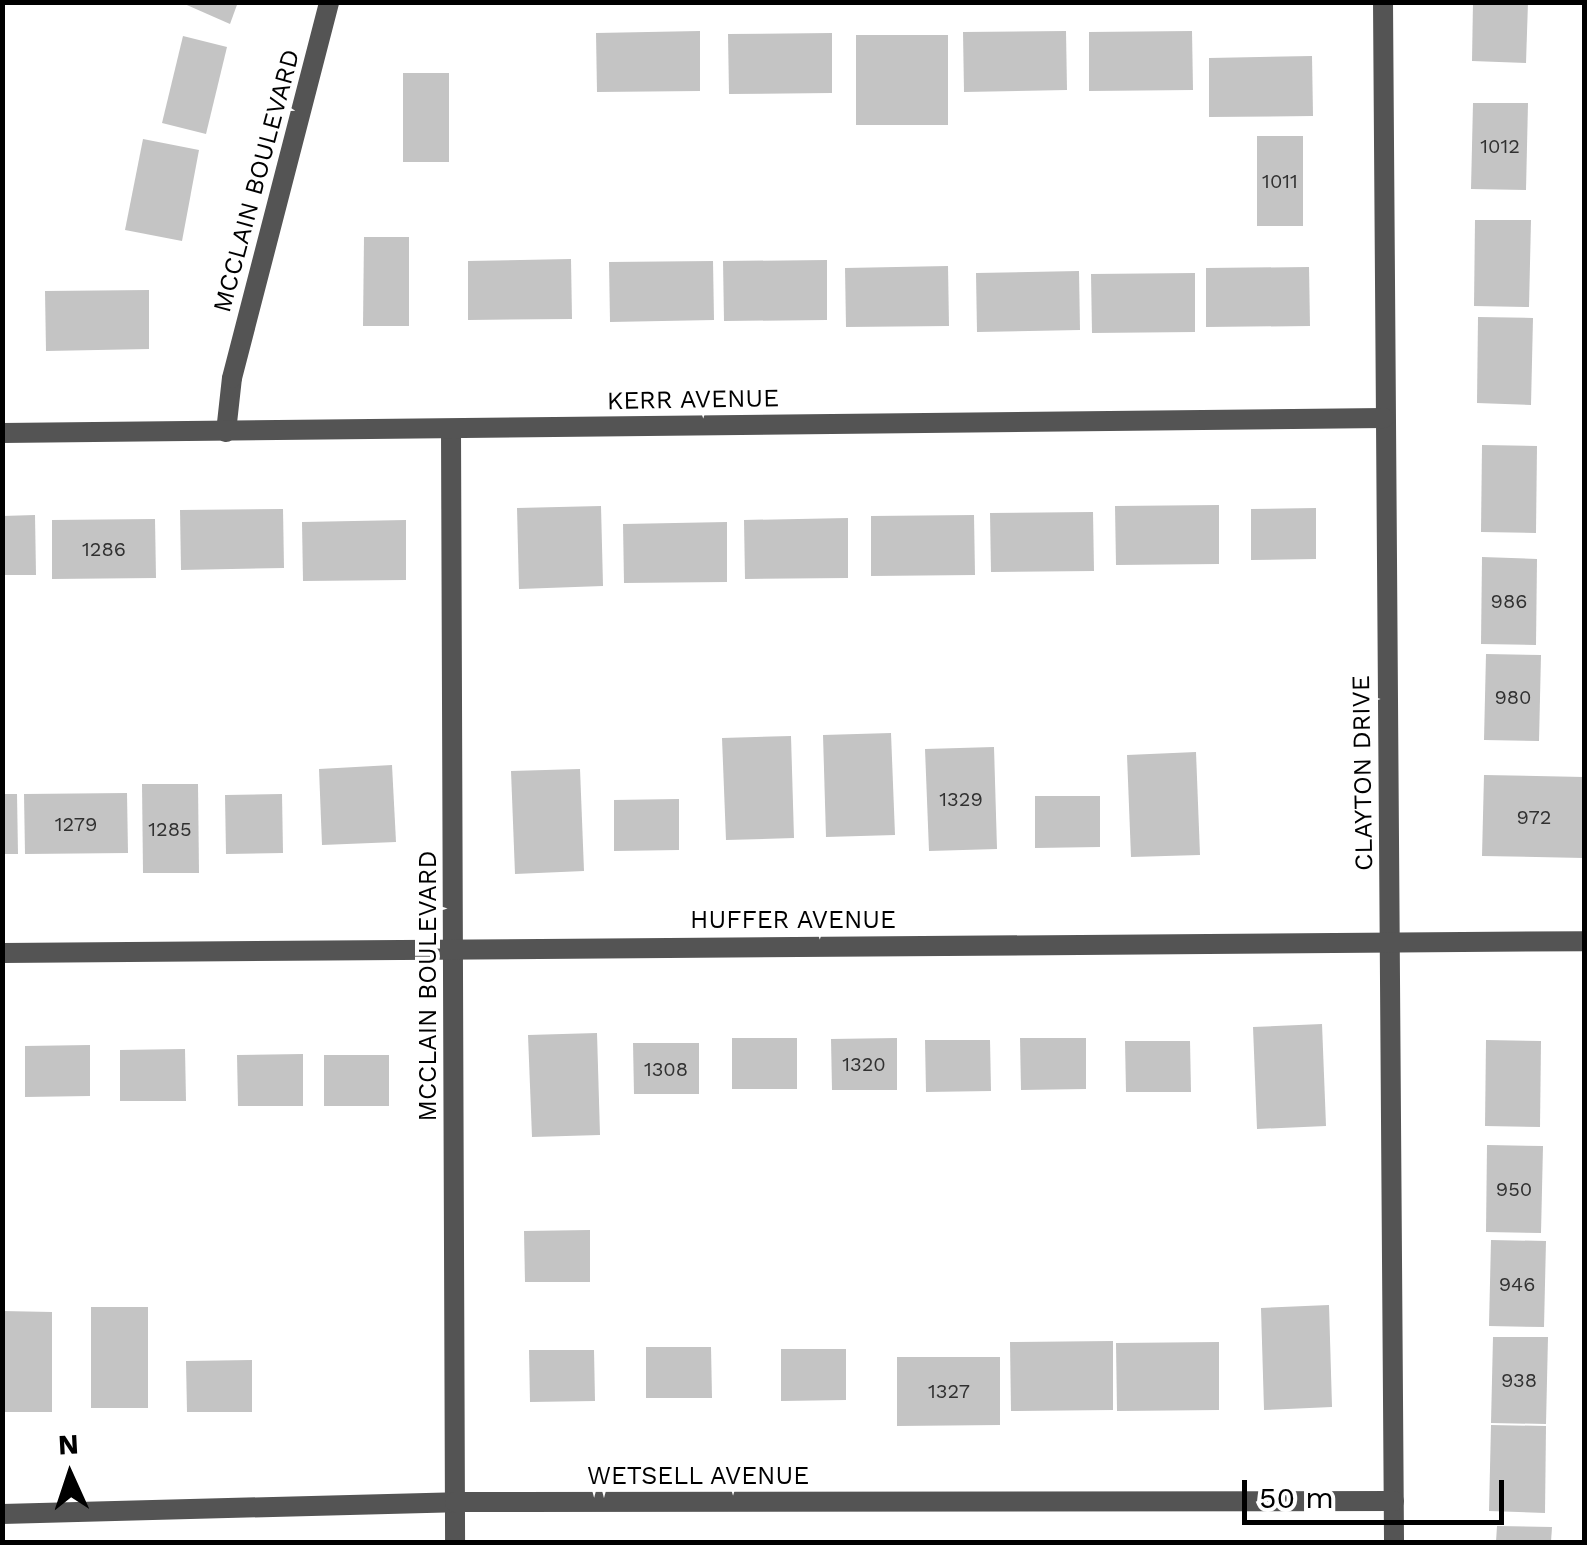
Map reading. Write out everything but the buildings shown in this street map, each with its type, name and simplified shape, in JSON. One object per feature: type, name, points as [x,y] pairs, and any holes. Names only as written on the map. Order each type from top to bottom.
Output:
[{"type":"street","name":"MCCLAIN BOULEVARD","points":[[226,432],[232,378],[329,2]]},
{"type":"street","name":"CLAYTON DRIVE","points":[[1383,2],[1394,1542]]},
{"type":"street","name":"KERR AVENUE","points":[[2,433],[1384,418]]},
{"type":"street","name":"MCCLAIN BOULEVARD","points":[[451,429],[455,1542]]},
{"type":"street","name":"HUFFER AVENUE","points":[[2,954],[454,946],[1584,941]]},
{"type":"street","name":"WETSELL AVENUE","points":[[2,1514],[455,1502],[1394,1501]]}]
